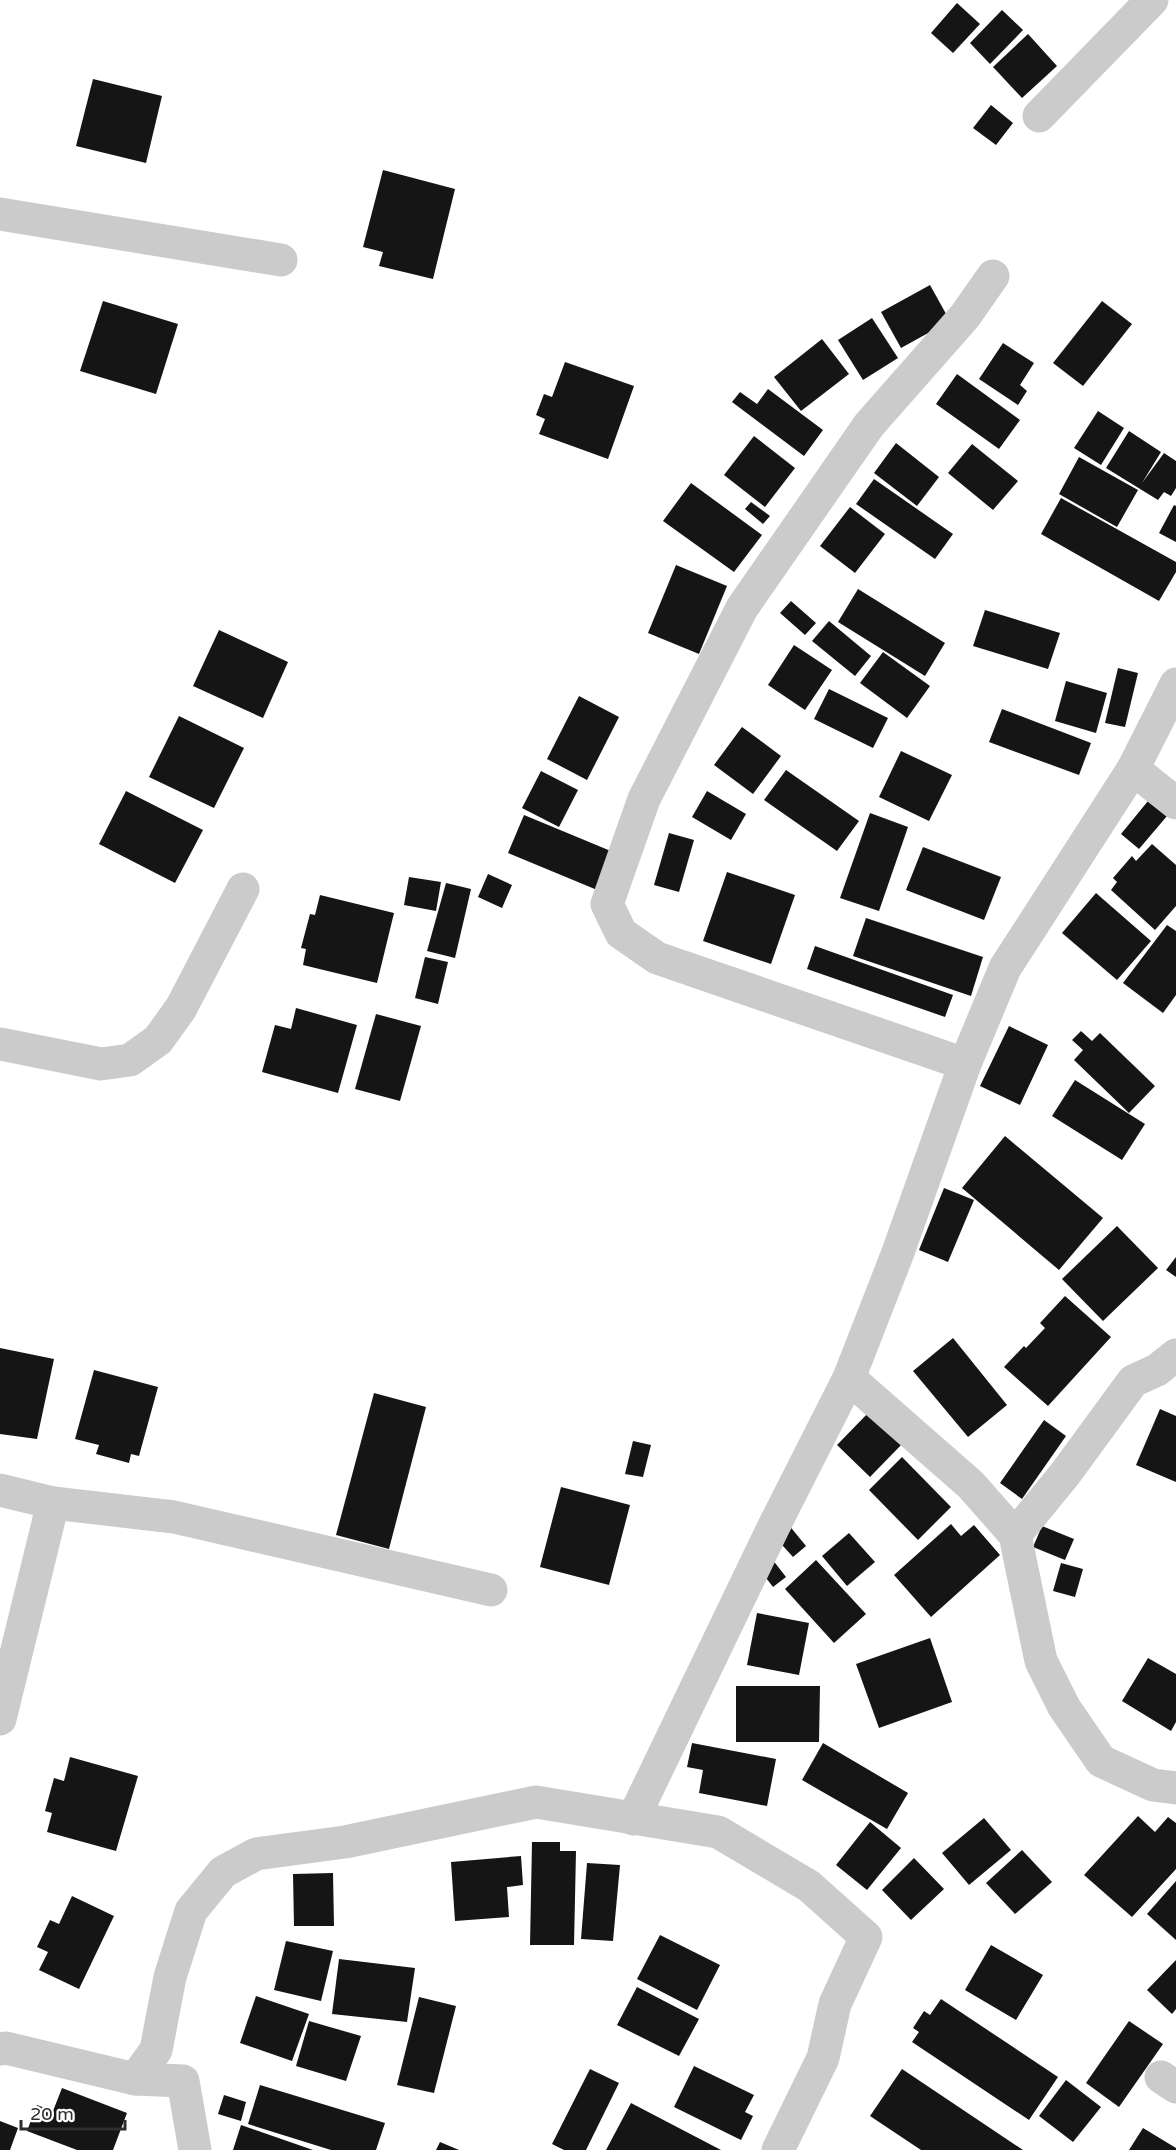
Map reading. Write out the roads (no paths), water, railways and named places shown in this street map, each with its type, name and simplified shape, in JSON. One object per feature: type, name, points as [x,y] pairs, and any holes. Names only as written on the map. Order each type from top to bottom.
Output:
[{"type":"street","points":[[1039,116],[1152,0]]},
{"type":"street","points":[[0,214],[281,260]]},
{"type":"street","points":[[965,1064],[657,958],[621,933],[607,904],[644,799],[742,608],[869,425],[965,316],[993,276]]},
{"type":"street","points":[[633,1819],[773,1528],[849,1378],[897,1255],[965,1064],[1005,968],[1133,769],[1176,684]]},
{"type":"street","points":[[1133,769],[1176,803]]},
{"type":"street","points":[[0,1044],[100,1064],[130,1060],[158,1040],[181,1008],[243,889]]},
{"type":"street","points":[[1015,1536],[1133,1381],[1157,1370],[1176,1355]]},
{"type":"street","points":[[849,1378],[971,1485],[1015,1536],[1041,1661],[1064,1707],[1101,1761],[1153,1785],[1176,1788]]},
{"type":"street","points":[[0,1490],[53,1503],[174,1517],[491,1590]]},
{"type":"street","points":[[0,1719],[53,1503]]},
{"type":"street","points":[[135,2079],[156,2050],[170,1977],[191,1911],[223,1872],[256,1854],[345,1842],[536,1802],[717,1832],[809,1886],[866,1938],[835,2004],[823,2058],[778,2150]]},
{"type":"street","points":[[0,2049],[6,2048],[135,2079],[183,2081],[195,2150]]}]
